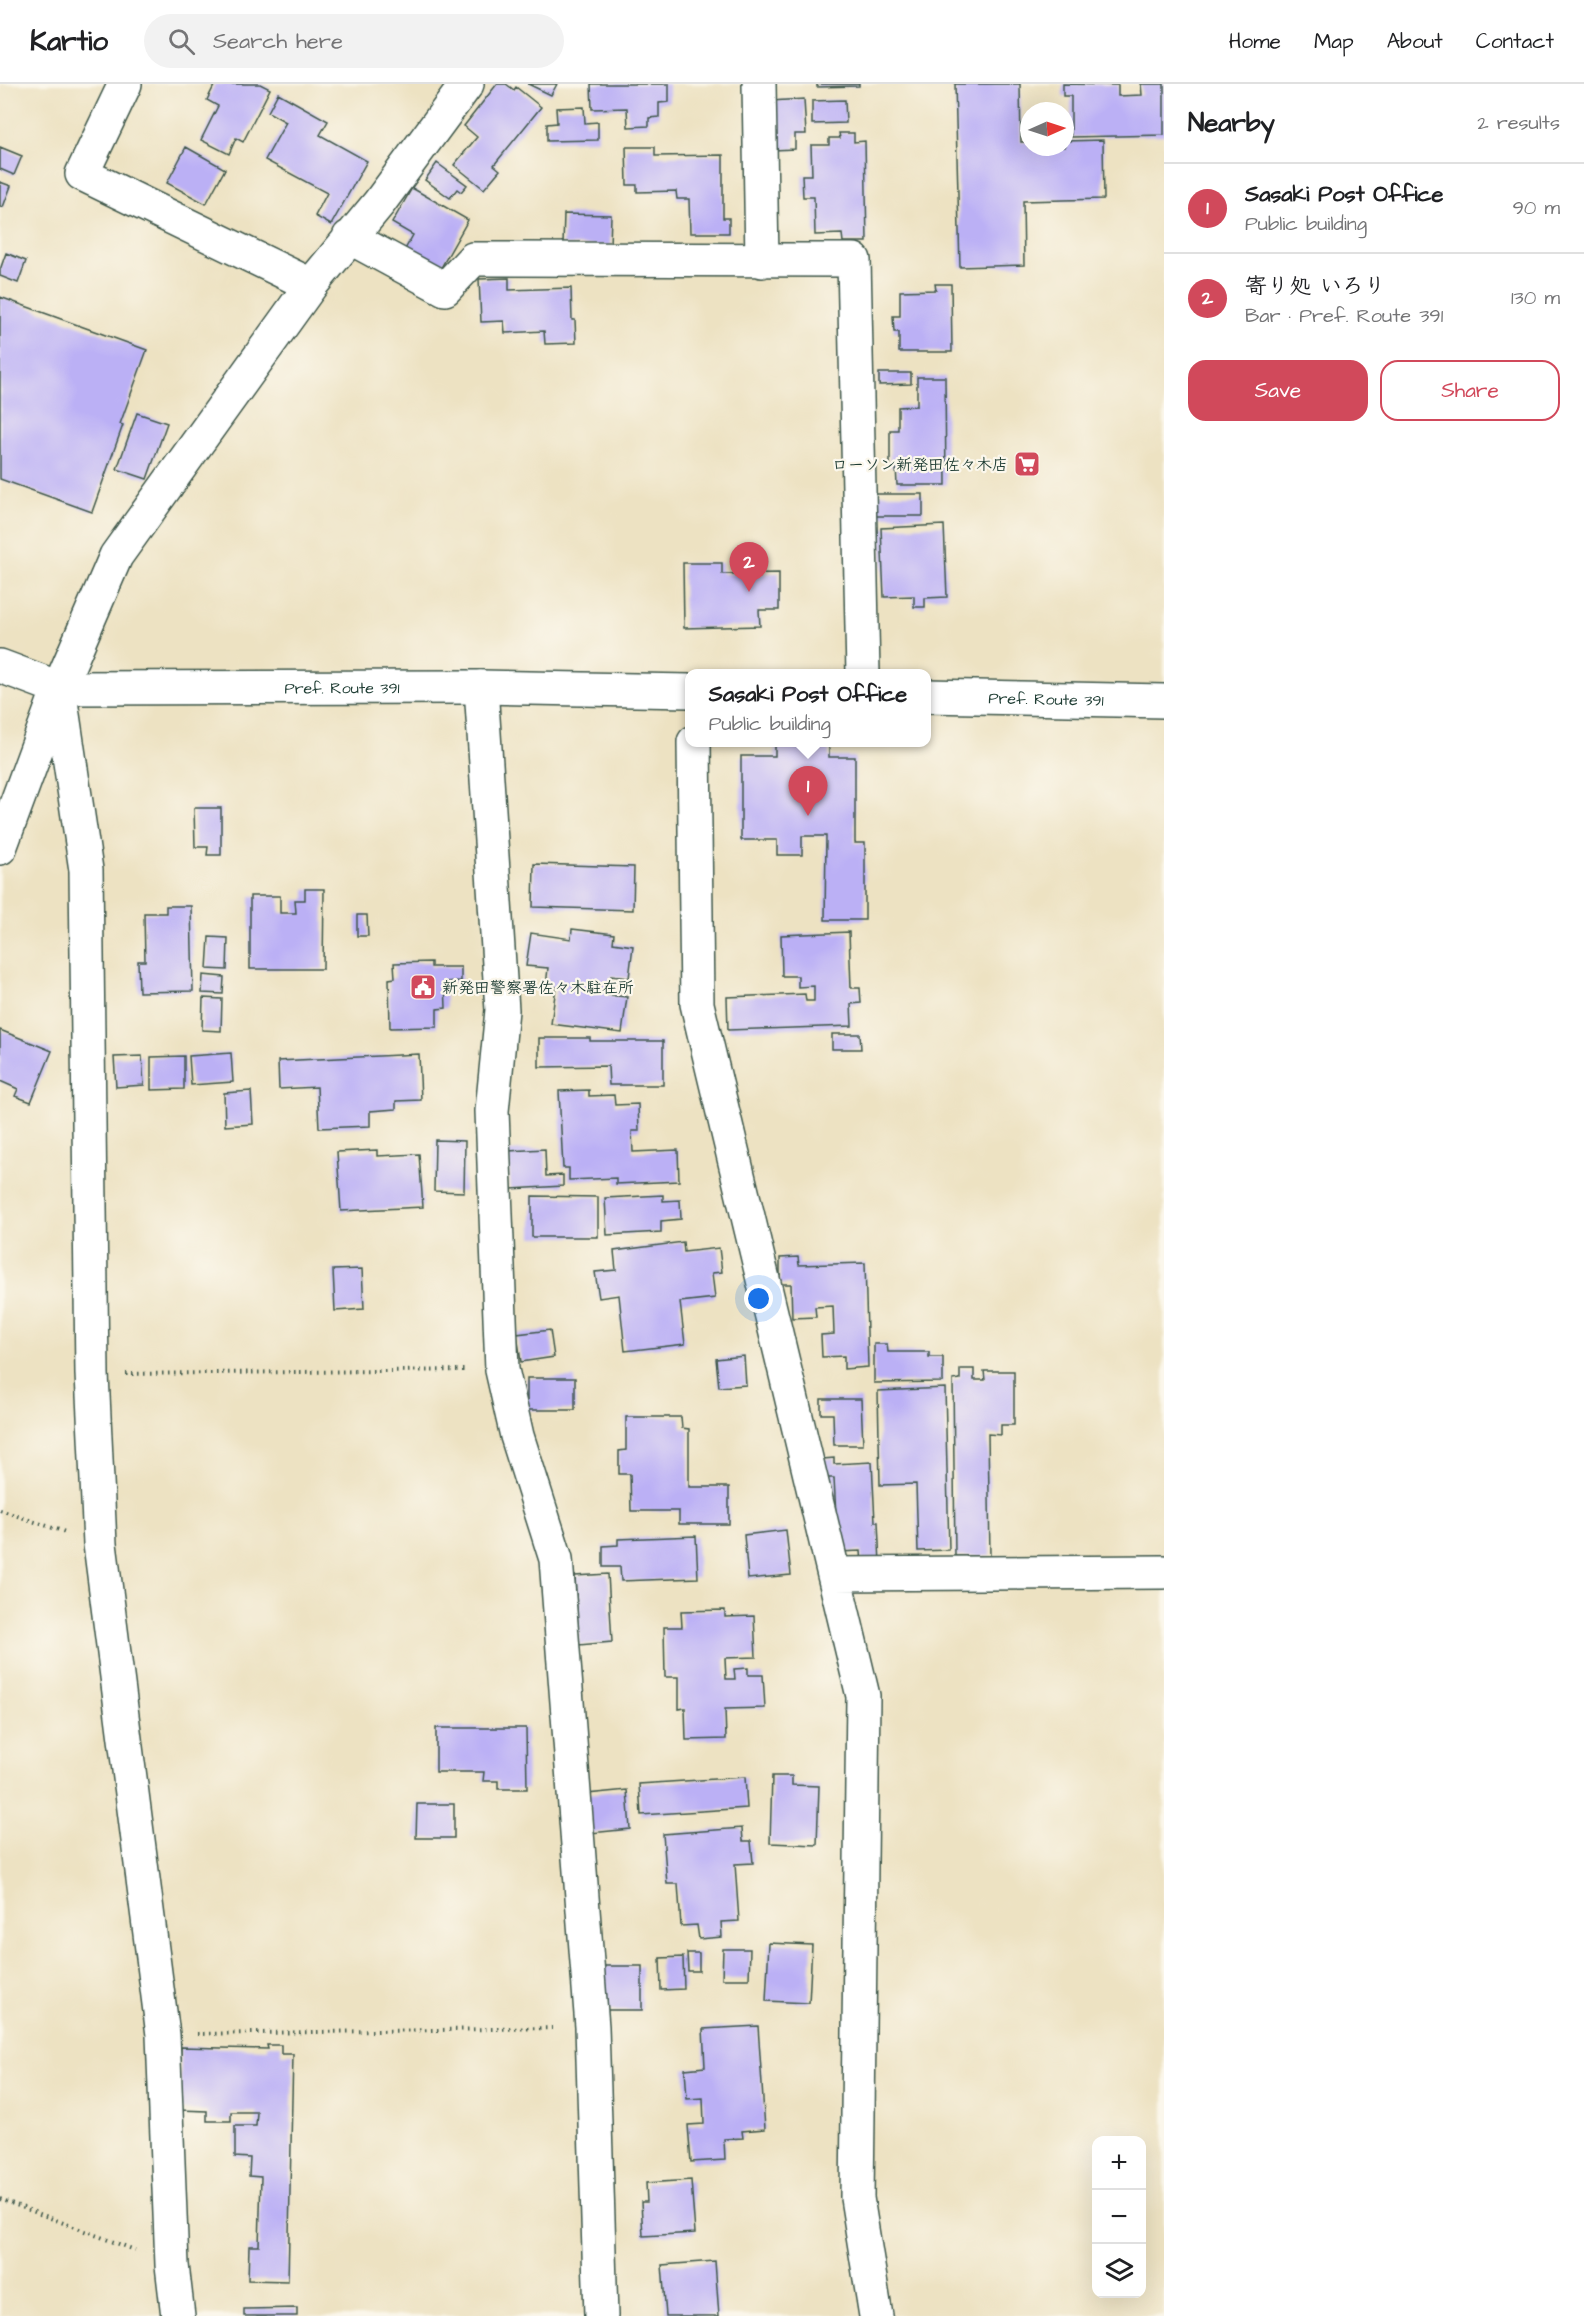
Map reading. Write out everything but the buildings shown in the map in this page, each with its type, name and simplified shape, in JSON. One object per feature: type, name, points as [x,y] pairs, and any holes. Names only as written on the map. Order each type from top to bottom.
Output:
[{"type":"street","points":[[125,84],[82,174],[311,285]]},
{"type":"street","points":[[0,848],[59,688],[116,556],[311,285],[379,203],[467,84]]},
{"type":"street","points":[[759,84],[762,261]]},
{"type":"street","points":[[349,237],[445,289],[473,259],[854,260],[863,669]]},
{"type":"street","name":"Pref. Route 391","points":[[0,666],[59,688],[481,687],[685,691]]},
{"type":"street","points":[[481,687],[502,1010],[492,1111],[502,1370],[517,1436],[556,1559],[592,2027],[601,2316]]},
{"type":"street","points":[[59,688],[86,870],[92,1374],[100,1544],[163,2035],[172,2265],[178,2316]]},
{"type":"street","name":"Pref. Route 391","points":[[931,696],[1164,701]]},
{"type":"street","points":[[694,747],[697,1004],[863,1696],[857,2198],[876,2316]]},
{"type":"street","points":[[834,1574],[1164,1572]]},
{"type":"path","points":[[92,1374],[502,1370]]},
{"type":"path","points":[[0,1510],[100,1544]]},
{"type":"path","points":[[163,2035],[592,2027]]},
{"type":"path","points":[[0,2199],[172,2265]]},
{"type":"place","name":"ローソン新発田佐々木店","points":[[1027,464]]},
{"type":"place","name":"寄り処 いろり","points":[[749,592]]},
{"type":"place","name":"Sasaki Post Office","points":[[808,816]]},
{"type":"place","name":"新発田警察署佐々木駐在所","points":[[423,987]]}]
